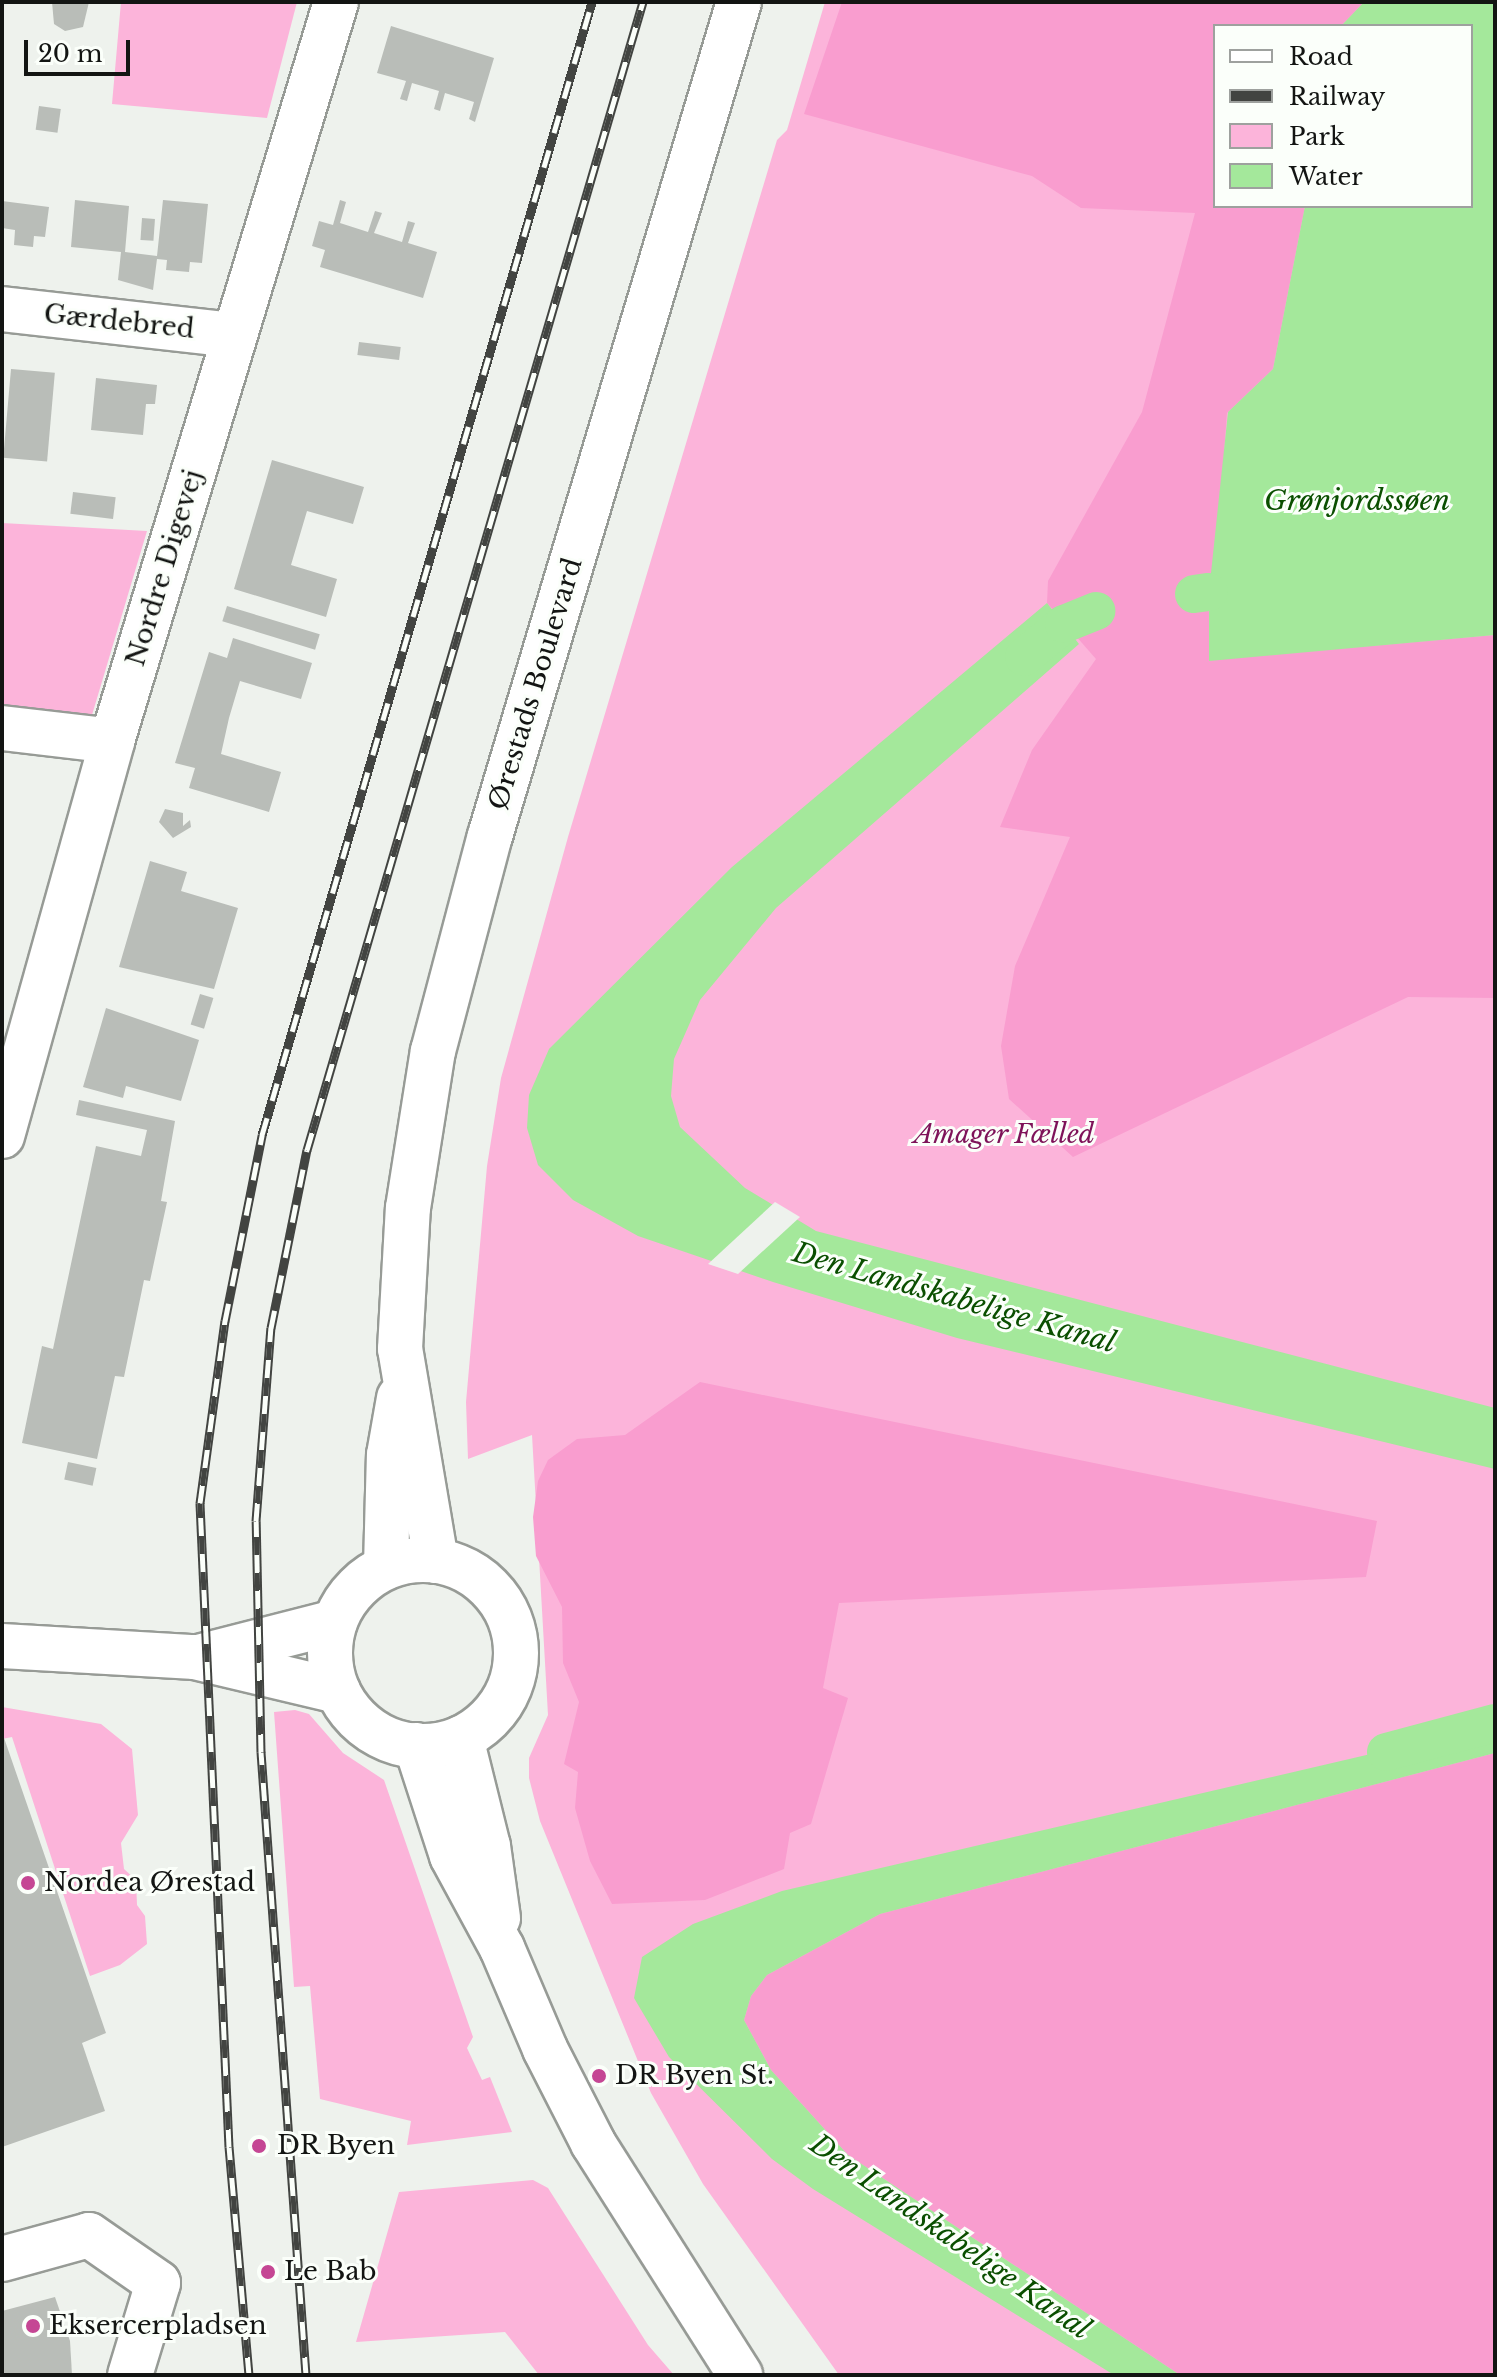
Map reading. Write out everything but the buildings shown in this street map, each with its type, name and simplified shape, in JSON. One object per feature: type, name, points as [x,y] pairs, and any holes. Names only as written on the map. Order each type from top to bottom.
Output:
[{"type":"street","name":"Nordre Digevej","points":[[2,1136],[112,741],[336,2]]},
{"type":"street","name":"Ørestads Boulevard","points":[[436,1561],[400,1349],[408,1208],[433,1051],[495,820],[739,2]]},
{"type":"street","name":"Gærdebred","points":[[2,309],[235,335]]},
{"type":"street","points":[[2,728],[112,741]]},
{"type":"street","name":"Ørestads Boulevard","points":[[386,1567],[389,1455],[403,1379]]},
{"type":"street","points":[[436,1561],[459,1567],[489,1587],[509,1617],[515,1640],[516,1664],[504,1697],[481,1725],[461,1738],[416,1745],[369,1729],[338,1691],[331,1668],[335,1622],[356,1589],[386,1567],[436,1561]]},
{"type":"street","points":[[195,1657],[335,1622]]},
{"type":"street","points":[[2,1646],[195,1657],[338,1691]]},
{"type":"street","points":[[461,1738],[488,1846],[502,1948]]},
{"type":"street","points":[[416,1745],[452,1856],[502,1948],[534,2027],[593,2143],[686,2283],[740,2375]]},
{"type":"street","points":[[2,2259],[89,2235],[158,2283],[130,2375]]},
{"type":"street","points":[[686,2283],[770,2375]]},
{"type":"green space","points":[[121,2],[297,2],[267,118],[112,104]]},
{"type":"green space","name":"Amager Fælled","points":[[825,2],[1495,2],[1495,2375],[839,2375],[703,2184],[651,2093],[540,1821],[529,1778],[529,1758],[548,1715],[532,1435],[468,1459],[466,1402],[487,1166],[501,1078],[568,837],[777,140],[787,130]]},
{"type":"green space","points":[[2,523],[147,531],[92,715],[2,704]]},
{"type":"green space","points":[[2,1707],[101,1724],[132,1749],[138,1815],[121,1843],[124,1869],[136,1880],[137,1905],[145,1916],[147,1944],[120,1965],[90,1976],[12,1737],[2,1739]]},
{"type":"green space","points":[[295,1710],[309,1714],[343,1753],[384,1780],[473,2037],[467,2048],[482,2080],[490,2077],[512,2132],[407,2145],[411,2121],[320,2099],[310,1986],[294,1987],[274,1712]]},
{"type":"green space","points":[[533,2180],[548,2188],[648,2345],[674,2375],[539,2375],[505,2332],[356,2342],[399,2192]]},
{"type":"shaded area","points":[[842,2],[1364,2],[1343,24],[1213,24],[1213,208],[1305,208],[1273,369],[1227,413],[1209,660],[1495,635],[1495,998],[1408,997],[1073,1157],[1009,1099],[1001,1046],[1015,966],[1070,837],[1000,827],[1032,750],[1096,659],[1047,603],[1048,581],[1142,412],[1195,213],[1081,208],[1032,176],[804,114]]},
{"type":"shaded area","points":[[700,1382],[1377,1521],[1366,1577],[839,1603],[823,1688],[848,1698],[811,1824],[790,1833],[784,1869],[705,1900],[612,1904],[590,1861],[575,1808],[578,1772],[564,1764],[579,1702],[563,1663],[562,1607],[536,1556],[533,1517],[538,1481],[548,1460],[577,1439],[625,1435]]},
{"type":"shaded area","points":[[1495,1753],[1495,2375],[1180,2375],[848,2155],[771,2070],[744,2020],[751,1996],[767,1975],[880,1914]]},
{"type":"water","name":"Grønjordssøen","points":[[1364,2],[1495,2],[1495,635],[1209,661],[1209,592],[1228,412],[1273,369],[1305,208],[1473,208],[1473,24],[1343,24]]},
{"type":"water","points":[[1047,603],[1079,644],[776,908],[700,1000],[674,1059],[671,1096],[680,1127],[745,1188],[816,1231],[1495,1408],[1495,1469],[957,1338],[773,1282],[638,1236],[573,1200],[538,1165],[527,1128],[529,1095],[549,1049],[732,867]]},
{"type":"water","points":[[1495,1725],[1495,1753],[880,1914],[767,1975],[751,1996],[744,2020],[771,2070],[848,2155],[1180,2375],[1114,2375],[813,2189],[772,2159],[669,2057],[634,1998],[642,1957],[693,1924],[782,1891]]},
{"type":"pier","points":[[775,1202],[800,1217],[738,1274],[708,1264]]},
{"type":"waterway","name":"Den Landskabelige Kanal","points":[[1194,594],[1209,592]]},
{"type":"waterway","name":"Den Landskabelige Kanal","points":[[1024,657],[1064,624],[1097,611]]},
{"type":"waterway","name":"Den Landskabelige Kanal","points":[[1386,1752],[1495,1723]]},
{"type":"railway","points":[[249,2375],[229,2147],[200,1503],[225,1321],[262,1135],[592,2]]},
{"type":"railway","points":[[306,2375],[261,1752],[256,1521],[271,1328],[307,1150],[643,2]]},
{"type":"place","name":"Nordea Ørestad","points":[[28,1883]]},
{"type":"place","name":"DR Byen St.","points":[[599,2076]]},
{"type":"place","name":"DR Byen","points":[[259,2146]]},
{"type":"place","name":"Le Bab","points":[[268,2272]]},
{"type":"place","name":"Eksercerpladsen","points":[[33,2326]]}]
